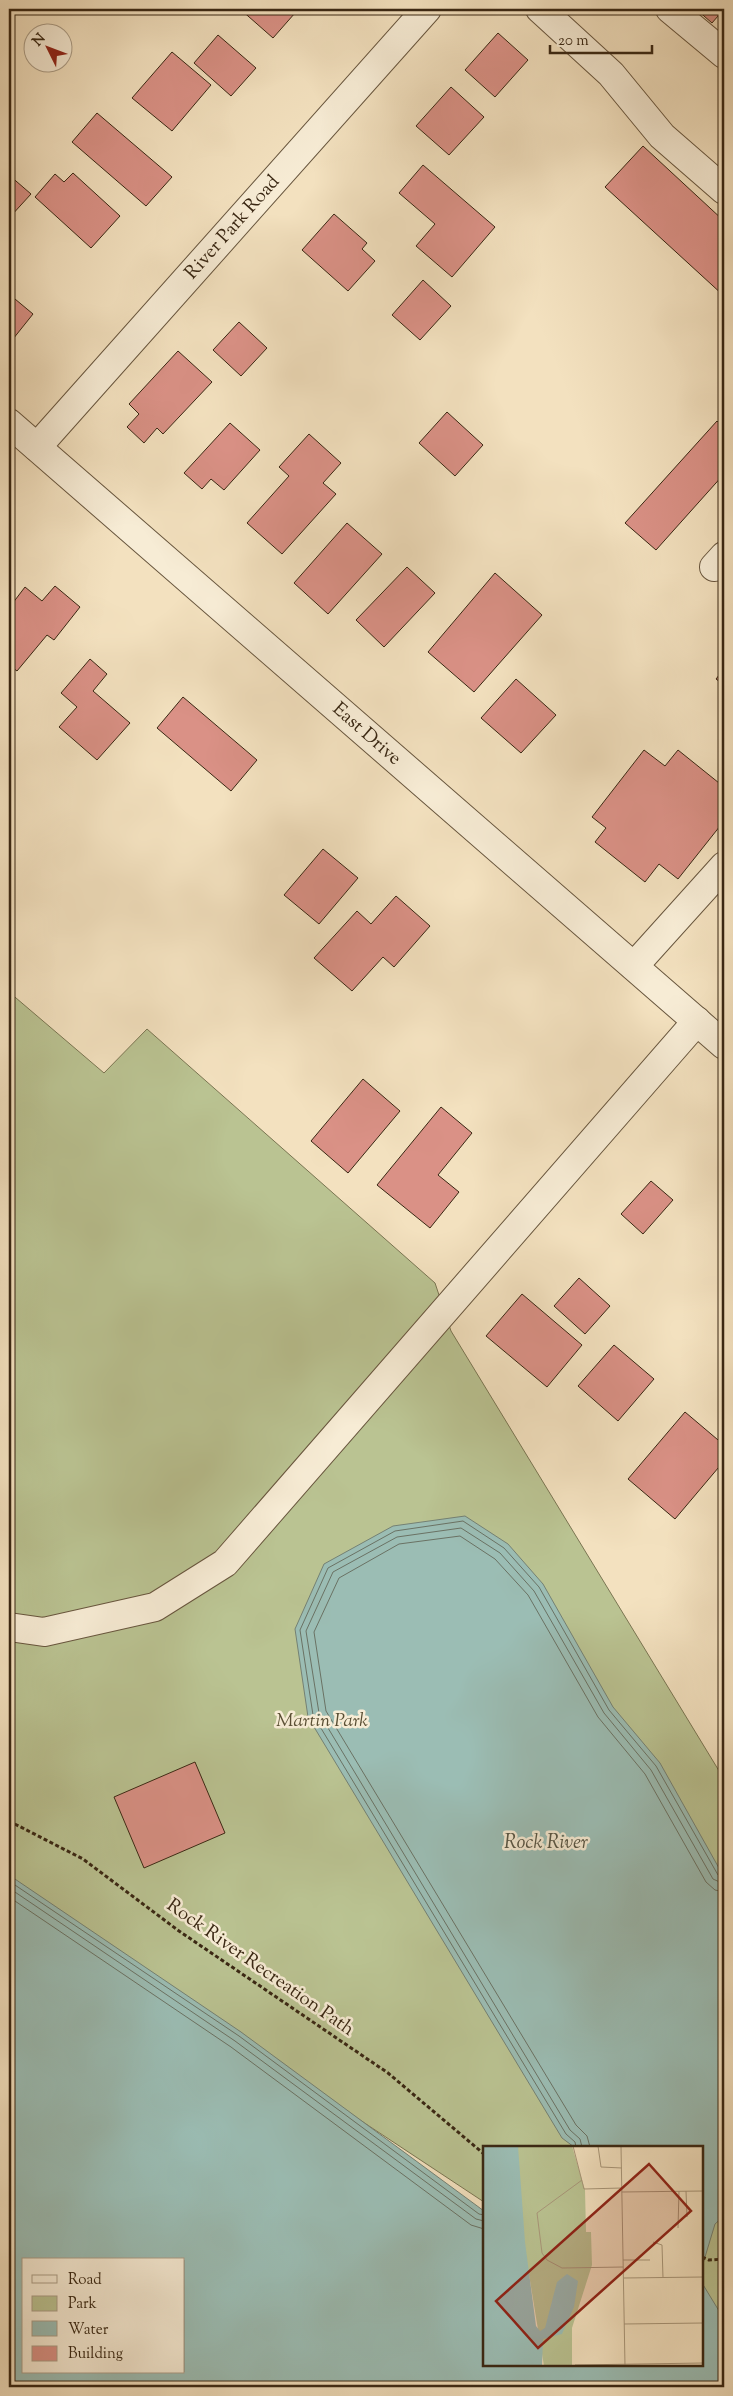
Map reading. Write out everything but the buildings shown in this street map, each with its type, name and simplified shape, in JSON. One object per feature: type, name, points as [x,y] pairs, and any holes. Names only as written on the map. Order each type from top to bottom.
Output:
[{"type":"street","name":"River Park Road","points":[[37,447],[427,9]]},
{"type":"street","points":[[540,9],[610,74],[662,136],[724,190]]},
{"type":"street","points":[[670,9],[724,54]]},
{"type":"street","name":"East Drive","points":[[9,423],[724,1045]]},
{"type":"street","points":[[634,966],[724,866]]},
{"type":"street","points":[[9,1627],[44,1632],[155,1607],[225,1563],[697,1021]]},
{"type":"path","name":"Rock River Recreation Path","points":[[9,1821],[83,1859],[180,1931],[388,2073],[483,2153]]},
{"type":"path","points":[[703,2257],[709,2260],[724,2259]]},
{"type":"green space","name":"Martin Park","points":[[9,992],[104,1073],[147,1029],[435,1283],[451,1331],[724,1779],[724,2329],[703,2304],[703,2146],[483,2146],[483,2201],[9,1888]]},
{"type":"water","name":"Rock River","points":[[465,1516],[508,1544],[543,1584],[613,1707],[660,1763],[724,1877],[724,2216],[715,2224],[703,2264],[703,2146],[573,2146],[562,2138],[308,1717],[295,1629],[324,1564],[393,1526]]},
{"type":"water","points":[[9,1875],[241,2032],[483,2210],[483,2366],[703,2366],[703,2285],[724,2319],[724,2387],[9,2387]]}]
